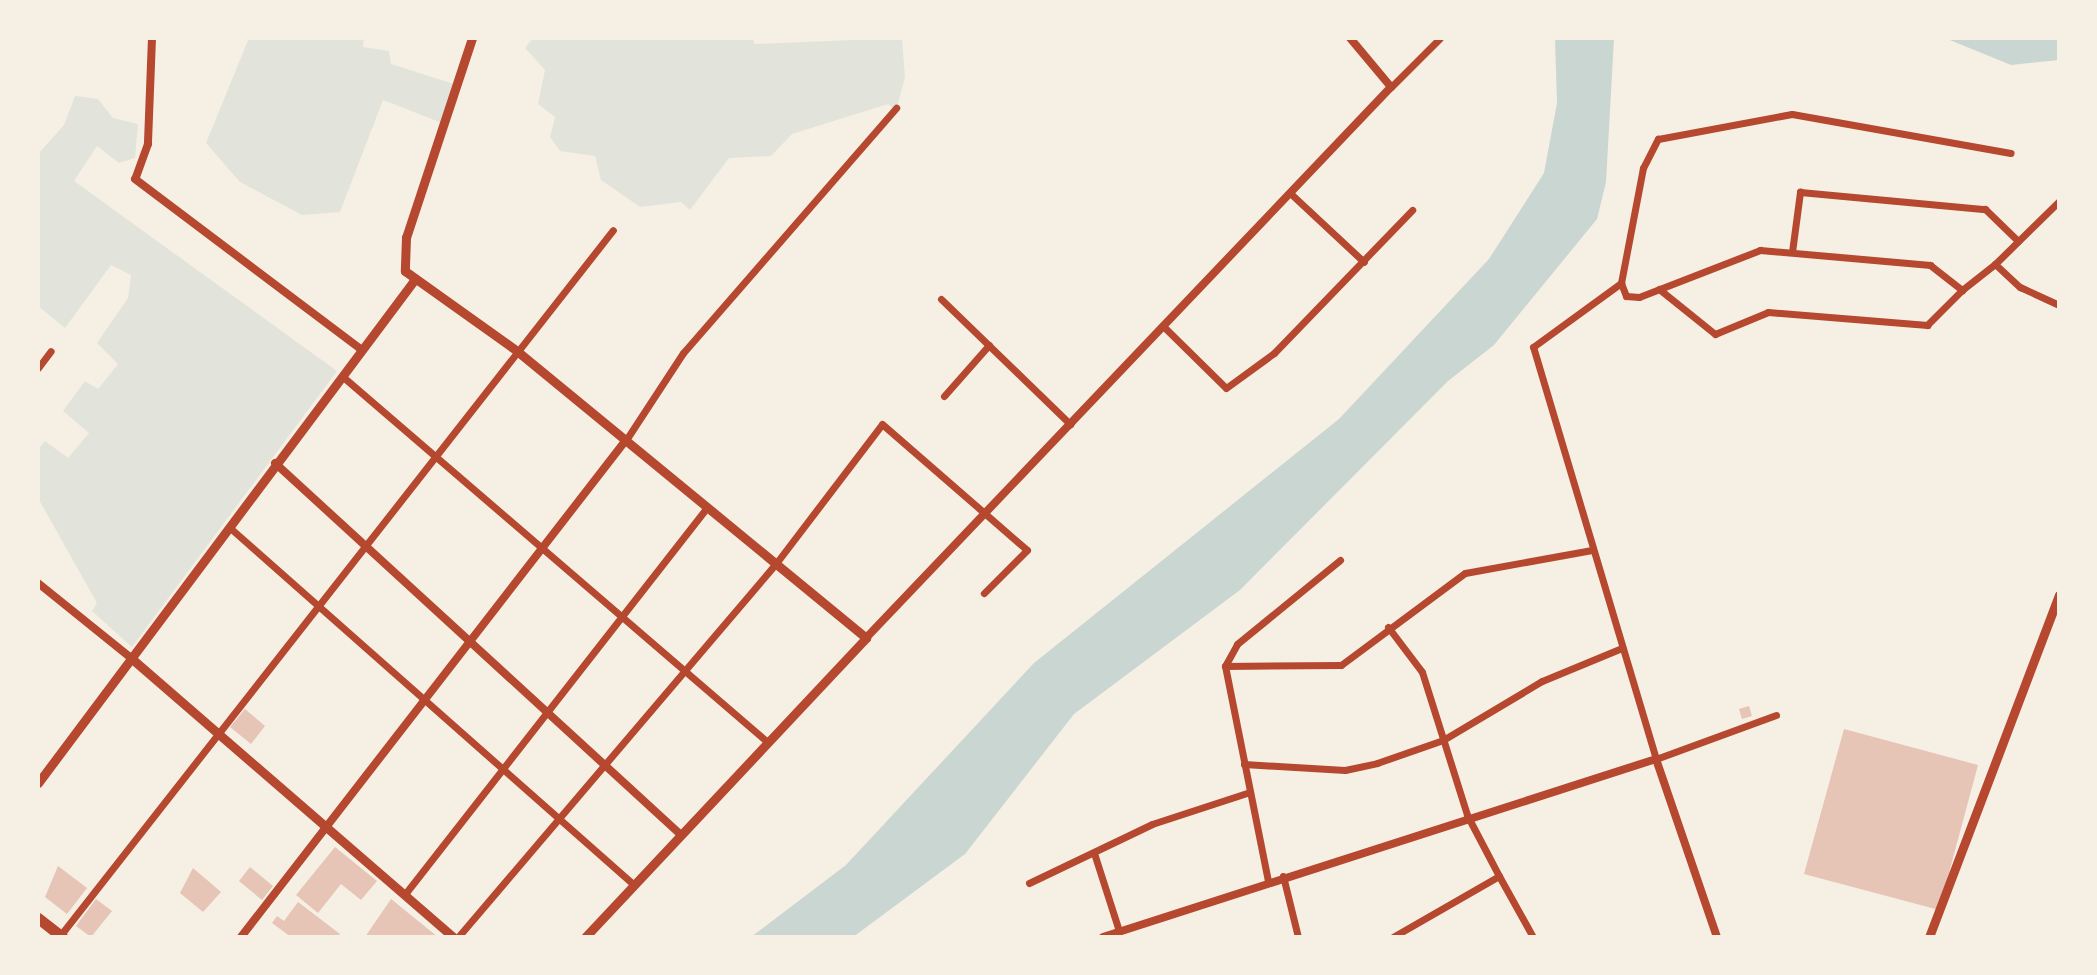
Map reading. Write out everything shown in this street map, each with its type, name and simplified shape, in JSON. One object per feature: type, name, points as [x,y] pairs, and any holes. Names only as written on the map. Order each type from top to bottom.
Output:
[{"type":"main road","points":[[472,38],[406,237],[404,268],[517,351],[626,440],[704,511],[866,638],[765,740],[585,937]]},
{"type":"main road","points":[[38,783],[415,279]]},
{"type":"main road","points":[[1929,937],[2059,595]]},
{"type":"main road","points":[[131,658],[455,937]]},
{"type":"main road","points":[[38,918],[60,936]]},
{"type":"street","points":[[152,38],[148,144],[135,179],[362,350]]},
{"type":"street","points":[[1350,38],[1391,87]]},
{"type":"street","points":[[866,638],[1440,38]]},
{"type":"street","points":[[241,937],[474,645],[626,440],[683,353],[896,108]]},
{"type":"street","points":[[1717,937],[1656,759],[1533,347],[1621,283],[1643,168],[1658,139],[1792,114],[2011,153]]},
{"type":"street","points":[[1792,252],[1800,192],[1985,209],[2018,241]]},
{"type":"street","points":[[1290,193],[1364,262]]},
{"type":"street","points":[[1659,289],[1715,334],[1768,312],[1927,325],[2059,201]]},
{"type":"street","points":[[1163,326],[1226,388],[1274,353],[1412,210]]},
{"type":"street","points":[[60,936],[363,543],[613,230]]},
{"type":"street","points":[[1621,283],[1630,297],[1760,250],[1930,265],[1962,290]]},
{"type":"street","points":[[1995,264],[2020,287],[2059,305]]},
{"type":"street","points":[[941,299],[1070,424]]},
{"type":"street","points":[[944,396],[989,345]]},
{"type":"street","points":[[38,368],[51,351]]},
{"type":"street","points":[[342,376],[765,740]]},
{"type":"street","points":[[455,937],[559,820],[774,566],[882,424],[1027,550],[984,593]]},
{"type":"street","points":[[275,463],[474,645],[549,709],[680,834]]},
{"type":"street","points":[[405,894],[704,511]]},
{"type":"street","points":[[229,527],[501,772],[633,884]]},
{"type":"street","points":[[1225,666],[1341,665],[1388,627],[1465,573],[1592,550]]},
{"type":"street","points":[[1268,881],[1225,666],[1237,644],[1340,560]]},
{"type":"street","points":[[38,583],[131,658]]},
{"type":"street","points":[[1388,627],[1422,672],[1467,815],[1533,937]]},
{"type":"street","points":[[1244,764],[1345,770],[1443,740],[1542,681],[1622,648]]},
{"type":"street","points":[[1103,937],[1467,815],[1656,759],[1776,715]]},
{"type":"street","points":[[1029,883],[1152,824],[1250,792]]},
{"type":"street","points":[[1094,853],[1119,931]]},
{"type":"street","points":[[1283,876],[1298,937]]},
{"type":"street","points":[[1393,937],[1499,876]]},
{"type":"shaded area","points":[[249,38],[364,38],[363,47],[389,51],[391,64],[457,85],[442,123],[383,100],[340,212],[302,215],[240,182],[206,143]]},
{"type":"shaded area","points":[[533,38],[753,38],[754,44],[902,38],[905,77],[896,111],[888,104],[792,134],[771,156],[729,158],[690,210],[681,202],[640,207],[601,180],[595,156],[560,151],[550,137],[555,117],[538,104],[545,70],[525,48]]},
{"type":"shaded area","points":[[1555,38],[1614,38],[1606,182],[1597,219],[1494,345],[1448,381],[1240,590],[1074,714],[965,854],[853,937],[751,937],[846,865],[1034,663],[1339,419],[1489,259],[1544,173],[1557,103]]},
{"type":"shaded area","points":[[1945,38],[2059,38],[2059,60],[2011,65]]},
{"type":"shaded area","points":[[75,96],[98,99],[113,118],[138,124],[135,158],[119,163],[97,146],[74,181],[337,371],[132,647],[92,611],[97,603],[38,498],[38,449],[45,441],[68,458],[89,433],[63,411],[85,381],[98,389],[118,364],[97,343],[128,298],[131,275],[111,265],[65,328],[38,306],[38,154],[64,125]]},
{"type":"building","points":[[1749,706],[1752,716],[1742,719],[1739,709]]},
{"type":"building","points":[[245,709],[265,726],[251,744],[230,727]]},
{"type":"building","points":[[1844,729],[1978,765],[1939,910],[1804,874]]},
{"type":"building","points":[[335,847],[377,881],[361,900],[341,884],[318,913],[296,895]]},
{"type":"building","points":[[58,866],[87,888],[67,914],[45,897]]},
{"type":"building","points":[[250,867],[273,886],[262,900],[239,881]]},
{"type":"building","points":[[193,868],[221,892],[203,912],[180,893]]},
{"type":"building","points":[[96,899],[112,911],[91,937],[76,926]]},
{"type":"building","points":[[391,899],[438,937],[365,937]]},
{"type":"building","points":[[298,902],[340,934],[338,937],[291,937],[272,923],[277,916],[284,921]]}]
